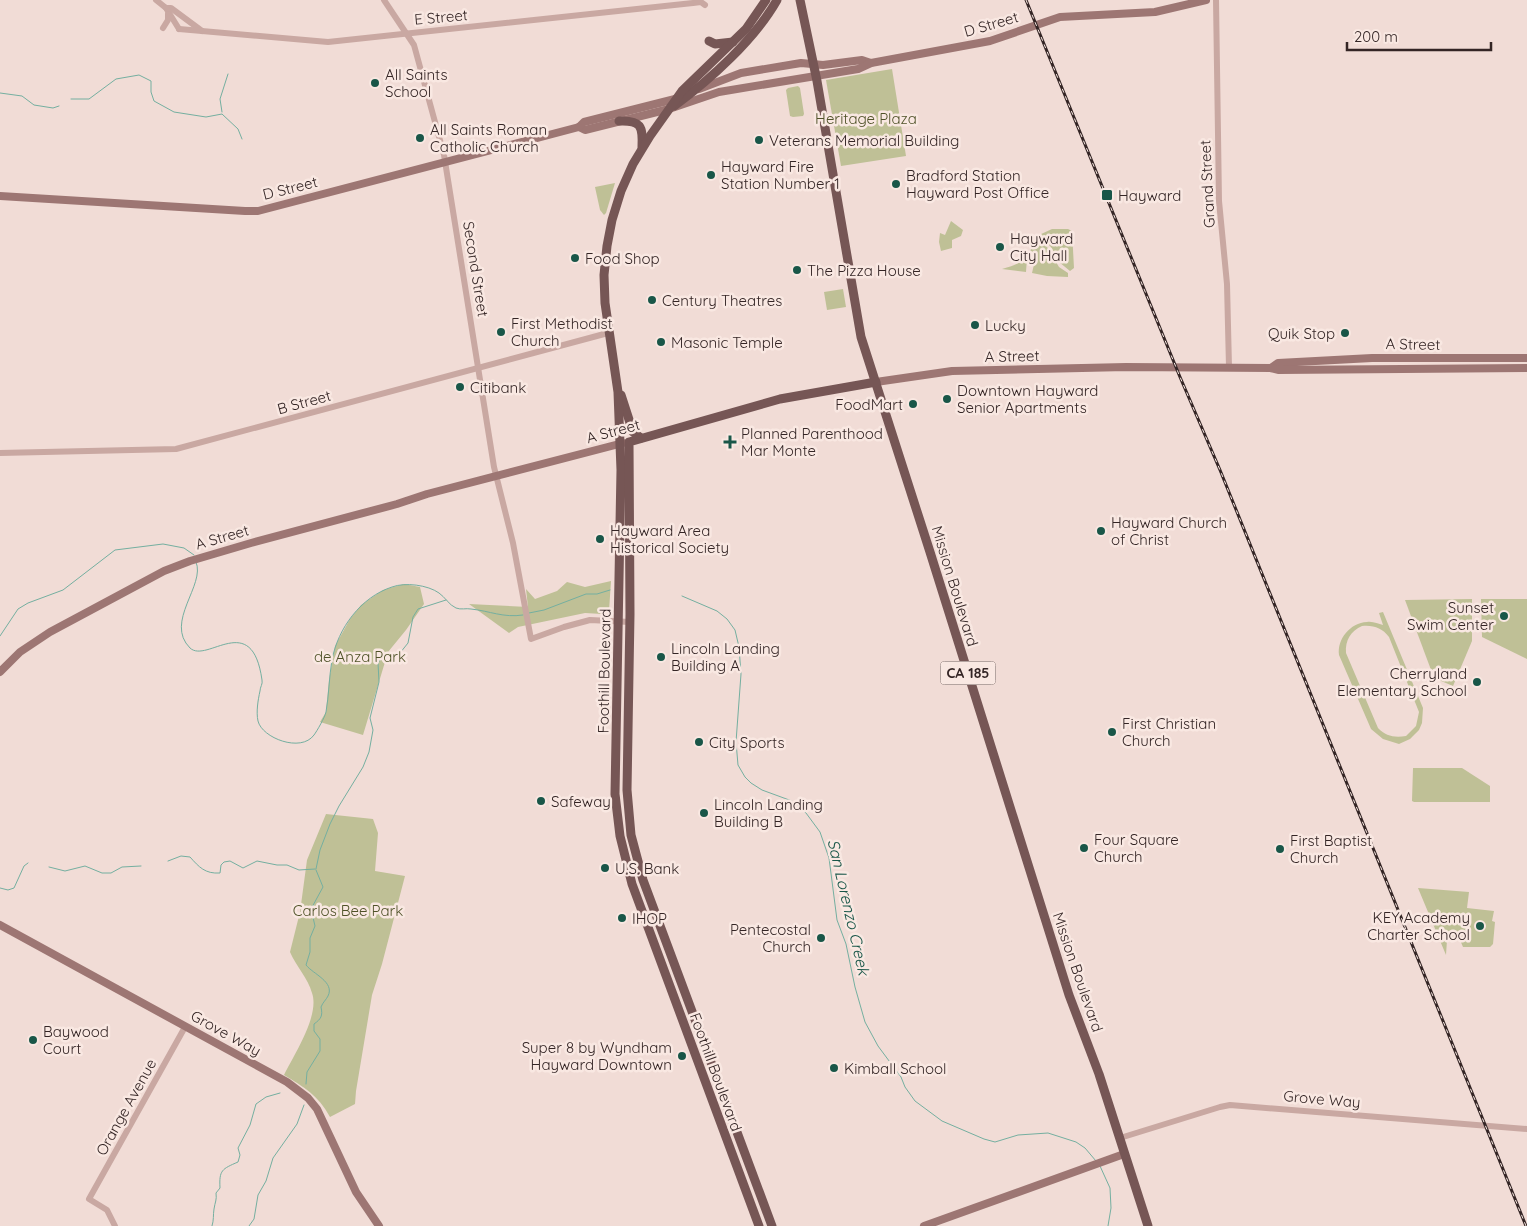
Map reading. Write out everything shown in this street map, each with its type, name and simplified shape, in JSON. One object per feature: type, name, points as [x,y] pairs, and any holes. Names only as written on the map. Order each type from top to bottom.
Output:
[{"type":"main road","name":"Foothill Boulevard","points":[[766,0],[753,21],[685,87],[641,149],[621,191],[609,233],[604,282],[608,333],[624,443],[630,622],[626,790],[629,821],[643,880],[772,1226]]},
{"type":"main road","name":"Foothill Boulevard","points":[[669,109],[692,93],[751,37],[767,18],[777,0]]},
{"type":"main road","name":"Mission Boulevard","points":[[802,0],[802,12],[814,64],[858,329],[1069,995],[1099,1074],[1148,1226]]},
{"type":"main road","name":"D Street","points":[[579,127],[585,130],[669,109],[719,92],[858,69],[872,63],[991,40],[1060,17],[1155,12],[1206,0]]},
{"type":"main road","points":[[709,41],[715,44],[733,42]]},
{"type":"main road","name":"D Street","points":[[0,196],[251,211],[579,127],[584,122],[675,99],[707,85],[746,72],[804,62],[823,65],[862,60],[872,63]]},
{"type":"main road","points":[[619,121],[630,120],[640,125],[643,134],[641,149]]},
{"type":"main road","name":"A Street","points":[[1271,368],[1278,362],[1365,358],[1527,358]]},
{"type":"main road","name":"A Street","points":[[0,672],[20,652],[50,632],[164,571],[190,561],[780,399],[952,371],[1115,367],[1229,367],[1271,368],[1279,370],[1527,368]]},
{"type":"main road","points":[[616,379],[633,432],[641,438]]},
{"type":"main road","name":"Foothill Boulevard","points":[[624,443],[615,783],[617,816],[622,848],[632,884],[759,1226]]},
{"type":"main road","name":"Grove Way","points":[[0,925],[287,1082],[308,1098],[318,1111],[356,1192],[379,1226]]},
{"type":"main road","points":[[924,1226],[1124,1154]]},
{"type":"street","points":[[156,0],[167,10],[179,30],[183,23],[181,16]]},
{"type":"street","name":"Second Street","points":[[384,0],[414,45],[446,162],[496,476],[513,543],[531,639],[590,620],[618,622]]},
{"type":"street","name":"Grand Street","points":[[1216,0],[1219,201],[1227,284],[1229,367]]},
{"type":"street","name":"E Street","points":[[179,30],[328,42],[696,2],[701,2],[705,5]]},
{"type":"street","points":[[167,10],[171,8],[203,32]]},
{"type":"street","points":[[164,28],[168,20],[167,10]]},
{"type":"street","name":"B Street","points":[[0,454],[176,449],[608,333]]},
{"type":"street","points":[[618,622],[630,622]]},
{"type":"street","name":"Orange Avenue","points":[[115,1226],[107,1210],[89,1199],[185,1026]]},
{"type":"street","name":"Grove Way","points":[[1120,1138],[1230,1105],[1527,1129]]},
{"type":"green space","name":"Heritage Plaza","points":[[892,69],[906,156],[841,166],[826,80]]},
{"type":"green space","points":[[798,86],[800,88],[804,114],[803,116],[793,117],[790,116],[786,90]]},
{"type":"green space","points":[[615,183],[604,215],[600,210],[595,187]]},
{"type":"green space","points":[[951,221],[963,230],[961,236],[952,240],[952,248],[941,251],[940,233],[945,235]]},
{"type":"green space","points":[[1052,229],[1068,229],[1072,231],[1074,268],[1070,271],[1059,262],[1051,247],[1039,235]]},
{"type":"green space","points":[[1037,238],[1047,247],[1059,267],[1068,273],[1068,277],[1032,273],[1034,256],[1027,258],[1026,272],[1002,269],[1021,262],[1031,250]]},
{"type":"green space","points":[[843,289],[846,307],[827,310],[824,292]]},
{"type":"green space","points":[[611,581],[609,611],[602,614],[585,613],[518,627],[509,633],[469,604],[528,607],[526,589],[535,599],[557,591],[567,582],[585,587]]},
{"type":"green space","name":"de Anza Park","points":[[404,584],[420,587],[424,604],[388,652],[363,735],[320,722],[326,712],[335,646],[350,619],[361,605],[383,590]]},
{"type":"green space","points":[[1472,599],[1472,641],[1453,686],[1434,678],[1405,600]]},
{"type":"green space","name":"Sunset Swim Center","points":[[1481,599],[1527,599],[1527,659],[1482,637]]},
{"type":"green space","points":[[1383,612],[1423,708],[1422,723],[1419,730],[1410,739],[1399,744],[1383,739],[1371,729],[1339,655],[1342,638],[1355,625],[1373,622],[1383,625],[1379,613]],"holes":[[[1362,626],[1381,629],[1389,637],[1419,712],[1416,726],[1406,736],[1390,736],[1378,728],[1346,653],[1348,640],[1352,633]]]},
{"type":"green space","points":[[1413,768],[1462,768],[1490,786],[1490,802],[1414,802],[1412,801]]},
{"type":"green space","name":"Carlos Bee Park","points":[[326,814],[373,819],[378,833],[375,871],[405,876],[372,995],[355,1104],[330,1117],[315,1097],[284,1075],[305,1035],[314,1002],[305,977],[290,952],[300,912],[307,860]]},
{"type":"green space","points":[[1418,888],[1469,892],[1467,908],[1494,911],[1492,921],[1495,922],[1493,944],[1490,947],[1463,947],[1460,940],[1447,940],[1446,955]]},
{"type":"waterway","points":[[222,112],[220,99],[228,74]]},
{"type":"waterway","points":[[71,99],[89,99],[116,79],[139,75],[151,81],[151,92],[154,101],[174,112],[206,117],[222,114],[238,129],[242,139]]},
{"type":"waterway","points":[[0,93],[22,96],[34,105],[53,108],[59,106]]},
{"type":"waterway","name":"San Lorenzo Creek","points":[[0,636],[18,609],[28,603],[63,590],[115,550],[163,544],[184,548],[194,555]]},
{"type":"waterway","name":"San Lorenzo Creek","points":[[196,562],[198,571],[196,581],[183,615],[181,627],[183,638],[190,648],[198,651],[229,643],[239,643],[249,647],[257,659],[262,681],[257,714],[258,721],[261,727],[274,738],[292,743],[308,740],[319,727],[326,712],[335,648],[345,625],[370,598],[397,585],[416,585],[434,590],[458,609],[471,609],[509,616],[523,615]]},
{"type":"waterway","name":"San Lorenzo Creek","points":[[529,613],[544,610],[586,594],[597,594],[610,590]]},
{"type":"waterway","name":"San Lorenzo Creek","points":[[682,596],[717,611],[727,619],[735,630],[739,647],[741,674],[736,742],[738,765],[751,783],[762,790],[792,801],[806,813],[820,832],[829,858],[837,920],[846,944],[865,1022],[878,1046],[901,1077],[905,1087],[915,1101],[942,1121],[984,1139],[995,1142],[1018,1135],[1048,1133],[1076,1142],[1085,1148],[1096,1161]]},
{"type":"waterway","points":[[316,869],[320,850],[330,824],[363,767],[369,752],[373,730],[370,718],[379,682],[378,663],[382,657],[400,653],[408,643],[413,617],[418,609],[446,600]]},
{"type":"waterway","points":[[168,861],[181,856],[190,857],[203,869],[215,873],[220,873],[221,865],[224,862],[230,861],[243,868],[257,861],[287,865],[299,870],[315,869]]},
{"type":"waterway","points":[[0,888],[8,890],[14,888],[24,866],[28,863]]},
{"type":"waterway","points":[[49,867],[65,871],[85,866],[102,873],[111,873],[122,867],[141,866]]},
{"type":"waterway","points":[[306,1084],[307,1072],[320,1051],[320,1039],[314,1031],[314,1024],[321,1017],[321,1007],[329,991],[326,982],[306,965],[310,952],[310,938],[315,926],[311,909],[323,887],[316,870]]},
{"type":"waterway","points":[[212,1226],[216,1193],[220,1188],[221,1174],[225,1169],[238,1162],[240,1155],[238,1148],[250,1125],[256,1104],[266,1097],[280,1093]]},
{"type":"waterway","points":[[249,1226],[254,1219],[258,1195],[266,1181],[273,1158],[297,1124],[304,1105]]},
{"type":"waterway","name":"San Lorenzo Creek","points":[[1100,1166],[1110,1188],[1111,1208],[1108,1226]]},
{"type":"railway","points":[[1026,0],[1220,470],[1526,1226]]},
{"type":"place","name":"All Saints School","points":[[375,83]]},
{"type":"place","name":"All Saints Roman Catholic Church","points":[[420,138]]},
{"type":"place","name":"Veterans Memorial Building","points":[[759,140]]},
{"type":"place","name":"Hayward Fire Station Number 1","points":[[711,175]]},
{"type":"place","name":"Bradford Station Hayward Post Office","points":[[896,184]]},
{"type":"place","name":"Hayward","points":[[1107,195]]},
{"type":"place","name":"Hayward City Hall","points":[[1000,247]]},
{"type":"place","name":"Food Shop","points":[[575,258]]},
{"type":"place","name":"The Pizza House","points":[[797,270]]},
{"type":"place","name":"Century Theatres","points":[[652,300]]},
{"type":"place","name":"Lucky","points":[[975,325]]},
{"type":"place","name":"First Methodist Church","points":[[501,332]]},
{"type":"place","name":"Quik Stop","points":[[1345,333]]},
{"type":"place","name":"Masonic Temple","points":[[661,342]]},
{"type":"place","name":"Citibank","points":[[460,387]]},
{"type":"place","name":"Downtown Hayward Senior Apartments","points":[[947,399]]},
{"type":"place","name":"FoodMart","points":[[913,404]]},
{"type":"place","name":"Planned Parenthood Mar Monte","points":[[730,442]]},
{"type":"place","name":"Hayward Church of Christ","points":[[1101,531]]},
{"type":"place","name":"Hayward Area Historical Society","points":[[600,539]]},
{"type":"place","name":"Sunset Swim Center","points":[[1504,616]]},
{"type":"place","name":"Lincoln Landing Building A","points":[[661,657]]},
{"type":"place","name":"Cherryland Elementary School","points":[[1477,682]]},
{"type":"place","name":"First Christian Church","points":[[1112,732]]},
{"type":"place","name":"City Sports","points":[[699,742]]},
{"type":"place","name":"Safeway","points":[[541,801]]},
{"type":"place","name":"Lincoln Landing Building B","points":[[704,813]]},
{"type":"place","name":"Four Square Church","points":[[1084,848]]},
{"type":"place","name":"First Baptist Church","points":[[1280,849]]},
{"type":"place","name":"U.S. Bank","points":[[605,868]]},
{"type":"place","name":"IHOP","points":[[622,918]]},
{"type":"place","name":"KEY Academy Charter School","points":[[1480,926]]},
{"type":"place","name":"Pentecostal Church","points":[[821,938]]},
{"type":"place","name":"Baywood Court","points":[[33,1040]]},
{"type":"place","name":"Super 8 by Wyndham Hayward Downtown","points":[[682,1056]]},
{"type":"place","name":"Kimball School","points":[[834,1068]]}]
